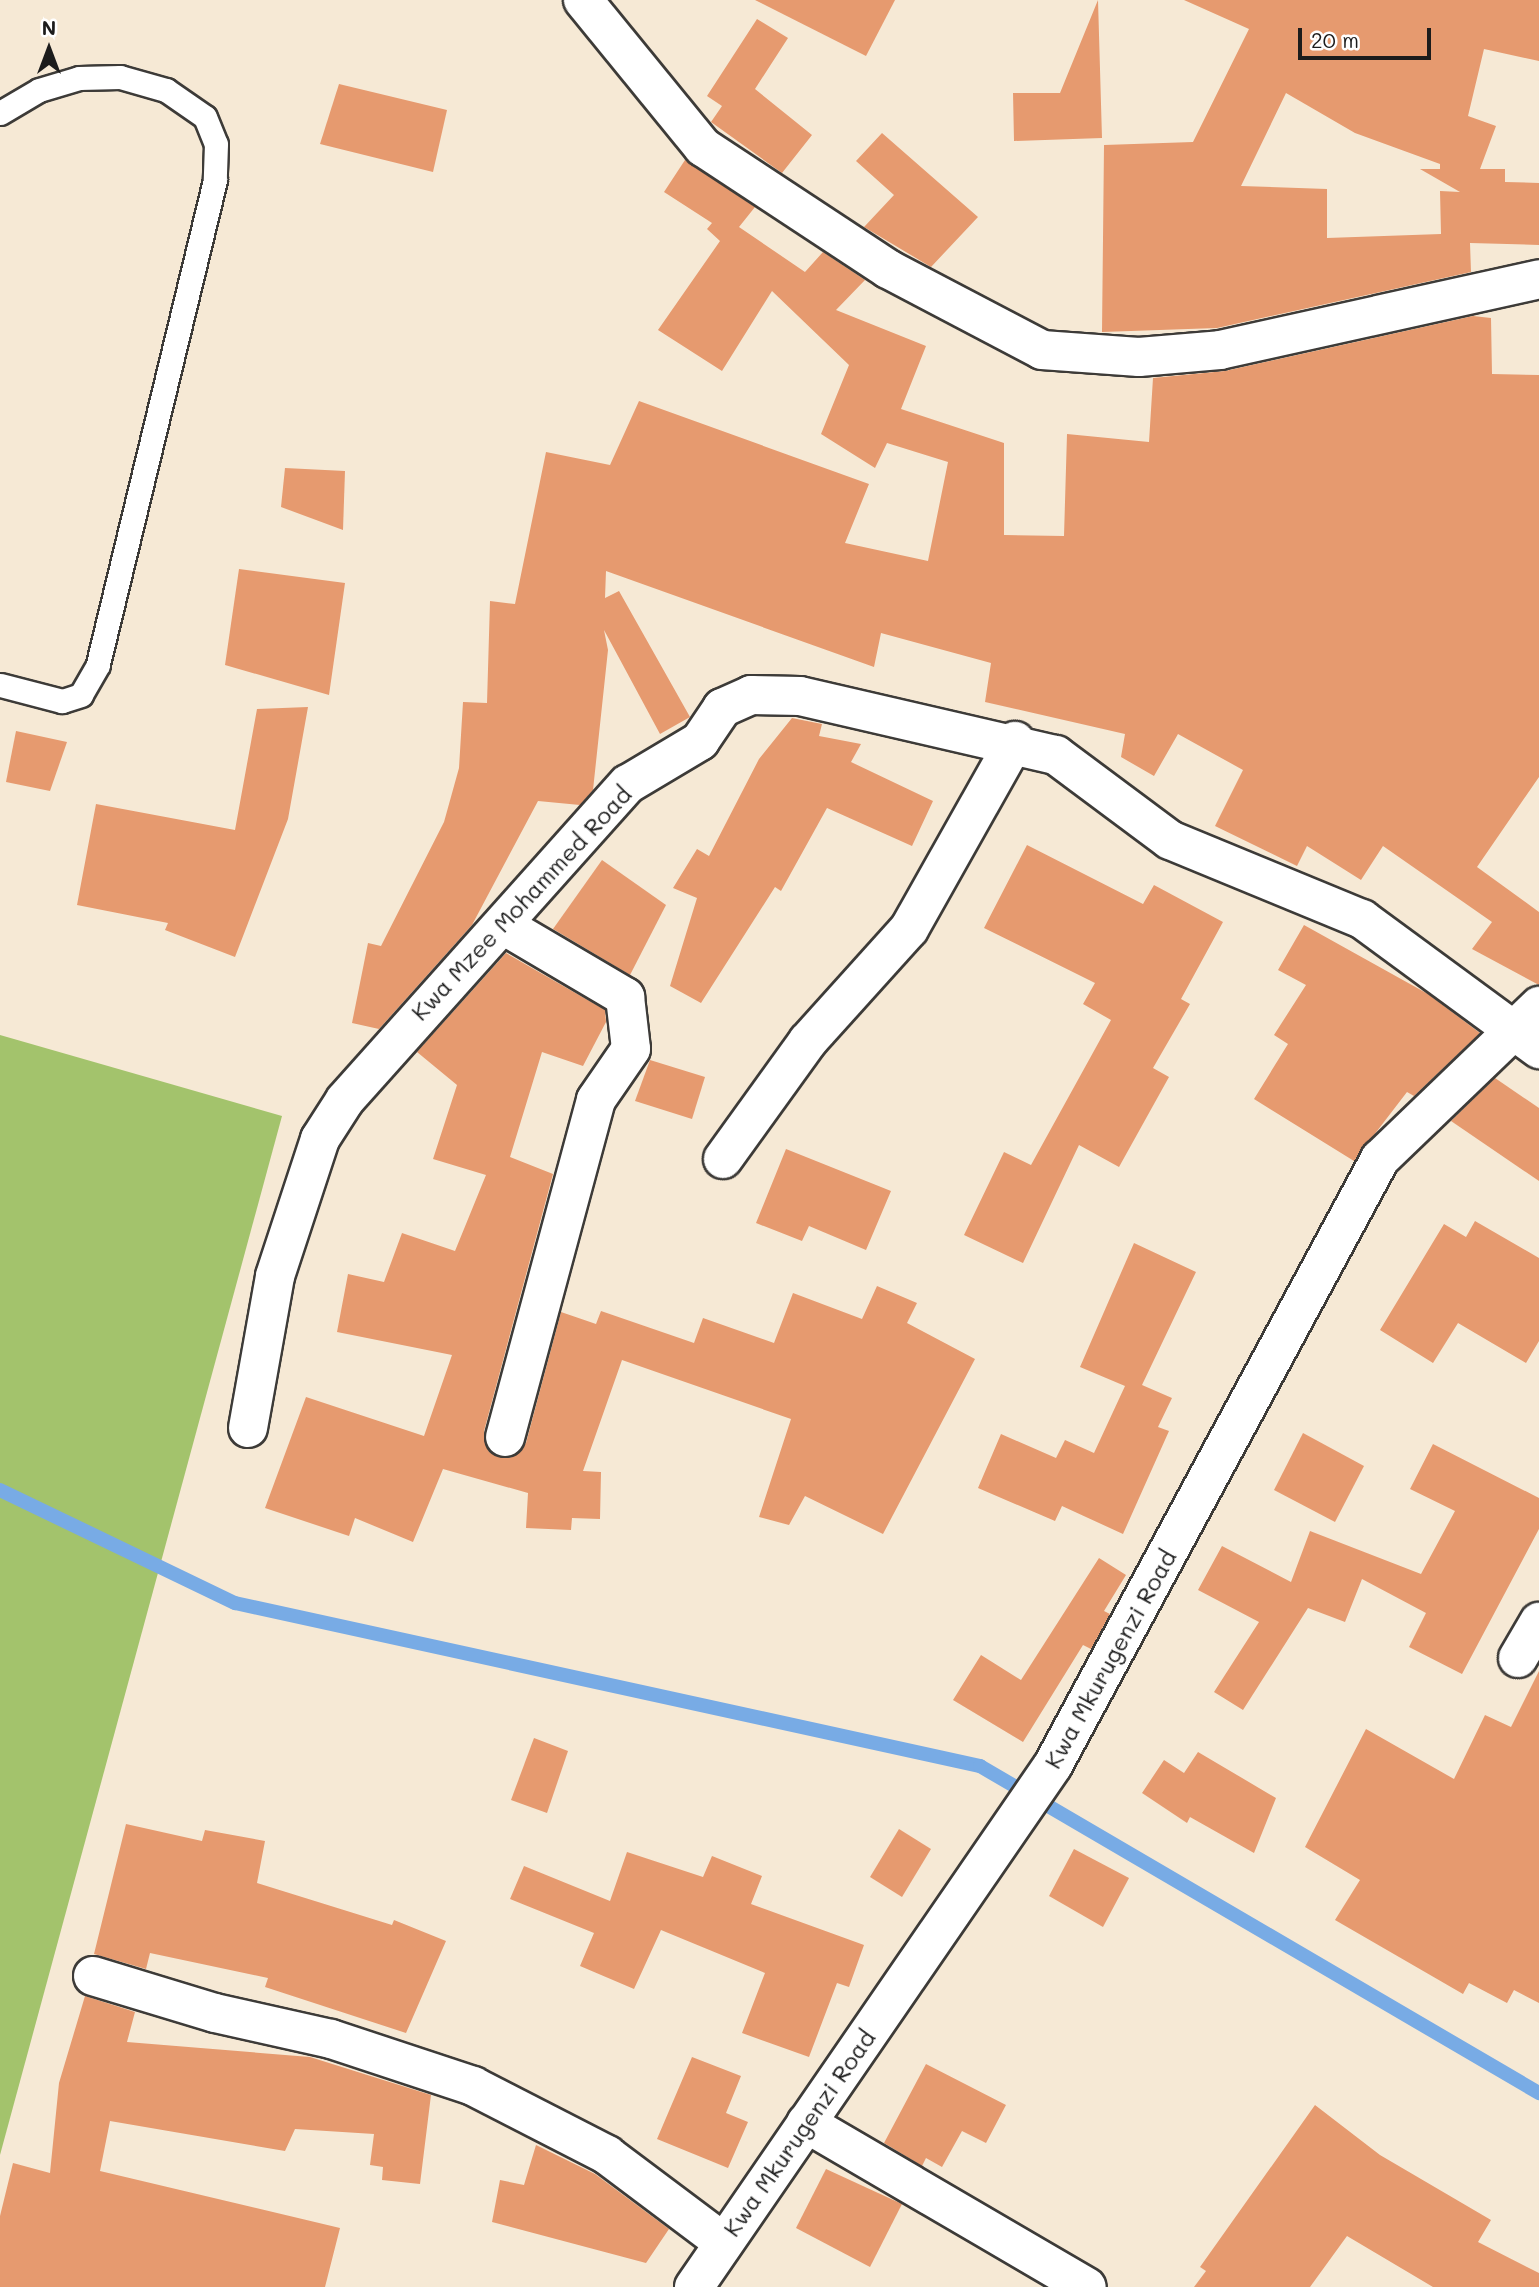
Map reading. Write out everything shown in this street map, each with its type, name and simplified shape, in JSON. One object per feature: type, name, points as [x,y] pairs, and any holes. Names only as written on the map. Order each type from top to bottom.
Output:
[{"type":"street","points":[[583,0],[703,147],[888,269],[1042,350],[1139,357],[1220,350],[1539,279]]},
{"type":"street","name":"Kwa Mzee Mohammed Road","points":[[248,1428],[275,1276],[320,1139],[425,1004],[503,925],[628,784],[700,741],[722,708],[751,695],[800,696],[1015,741],[1056,755],[1170,840],[1362,919],[1530,1029]]},
{"type":"street","points":[[723,1159],[808,1041],[909,929],[1015,741]]},
{"type":"street","points":[[503,925],[625,997],[631,1049],[596,1100],[505,1437]]},
{"type":"street","name":"Kwa Mkurugenzi Road","points":[[694,2287],[1053,1765],[1380,1159],[1530,1029]]},
{"type":"street","points":[[1518,1658],[1539,1622]]},
{"type":"street","points":[[93,1976],[215,2013],[331,2039],[473,2086],[607,2155],[723,2242]]},
{"type":"street","points":[[806,2123],[1087,2287]]},
{"type":"lane","points":[[0,113],[38,90],[79,78],[120,77],[166,90],[205,117],[216,144],[215,180],[98,666],[81,695],[62,701],[0,685]]},
{"type":"green space","points":[[0,1035],[282,1116],[0,2155]]},
{"type":"building","points":[[755,0],[895,0],[866,56]]},
{"type":"building","points":[[1098,0],[1102,138],[1014,141],[1013,93],[1060,93]]},
{"type":"building","points":[[1184,0],[1539,0],[1539,61],[1484,49],[1468,116],[1496,126],[1480,169],[1505,169],[1505,182],[1539,183],[1539,245],[1470,243],[1471,272],[1217,328],[1102,332],[1104,145],[1193,142],[1249,29]],"holes":[[[1286,93],[1355,133],[1440,164],[1440,169],[1420,169],[1460,192],[1440,191],[1441,234],[1327,238],[1327,189],[1241,186]]]},
{"type":"building","points":[[757,19],[788,38],[755,89],[812,135],[782,173],[711,122],[722,106],[707,96]]},
{"type":"building","points":[[339,84],[447,110],[433,172],[320,144]]},
{"type":"building","points":[[882,133],[978,217],[931,267],[864,227],[894,195],[856,161]]},
{"type":"building","points":[[685,160],[755,207],[739,227],[805,272],[823,252],[865,280],[836,310],[926,346],[901,409],[1004,443],[1004,535],[1064,536],[1067,434],[1149,442],[1153,378],[1225,371],[1473,316],[1491,318],[1492,374],[1539,375],[1539,777],[1477,867],[1539,912],[1539,985],[1472,949],[1492,922],[1383,846],[1361,880],[1307,846],[1297,866],[1215,826],[1243,770],[1178,734],[1154,776],[1121,757],[1125,734],[985,702],[991,663],[881,633],[874,667],[606,571],[605,598],[619,591],[690,717],[660,734],[604,630],[608,650],[593,790],[580,805],[538,801],[472,925],[379,1029],[352,1023],[368,943],[381,946],[444,822],[459,768],[463,702],[487,703],[490,601],[515,604],[546,452],[610,465],[639,401],[869,484],[845,543],[928,561],[948,462],[887,443],[875,468],[821,434],[849,365],[772,291],[722,371],[658,330],[720,241],[707,229],[712,223],[664,192]]},
{"type":"building","points":[[285,468],[345,471],[343,530],[281,507]]},
{"type":"building","points":[[239,569],[345,583],[329,695],[225,665]]},
{"type":"building","points":[[308,707],[288,819],[235,957],[165,930],[168,923],[77,905],[96,804],[235,830],[257,709]]},
{"type":"building","points":[[792,718],[822,724],[819,736],[861,744],[851,762],[933,801],[912,846],[827,808],[781,891],[775,887],[701,1003],[670,986],[697,898],[673,888],[697,849],[709,856],[759,759]]},
{"type":"building","points":[[16,731],[67,742],[50,791],[6,782]]},
{"type":"building","points":[[1027,845],[1143,904],[1154,885],[1223,922],[1181,999],[1190,1004],[1153,1068],[1169,1077],[1119,1167],[1079,1145],[1023,1263],[964,1235],[1004,1152],[1031,1165],[1111,1020],[1083,1004],[1095,983],[984,928]]},
{"type":"building","points":[[602,860],[666,905],[630,975],[553,929]]},
{"type":"building","points":[[1304,925],[1428,994],[1480,1033],[1414,1096],[1407,1092],[1354,1161],[1254,1099],[1288,1044],[1274,1035],[1306,985],[1278,970]]},
{"type":"building","points":[[506,953],[605,1010],[606,1022],[583,1066],[542,1052],[510,1157],[553,1174],[484,1431],[489,1452],[510,1458],[526,1443],[561,1312],[596,1324],[601,1311],[694,1343],[703,1318],[774,1343],[793,1293],[862,1319],[877,1286],[917,1303],[907,1323],[975,1359],[883,1534],[805,1496],[789,1525],[759,1517],[791,1419],[622,1360],[583,1471],[601,1472],[600,1519],[572,1518],[571,1530],[526,1528],[528,1493],[443,1469],[413,1542],[355,1518],[349,1536],[265,1508],[306,1397],[424,1436],[452,1355],[337,1332],[348,1274],[384,1282],[402,1233],[455,1251],[486,1175],[433,1159],[457,1085],[417,1052]]},
{"type":"building","points":[[650,1060],[705,1077],[692,1119],[635,1101]]},
{"type":"building","points":[[1495,1078],[1539,1108],[1539,1181],[1451,1121]]},
{"type":"building","points":[[786,1149],[891,1191],[866,1250],[809,1226],[802,1241],[756,1223]]},
{"type":"building","points":[[1475,1221],[1539,1258],[1539,1341],[1526,1363],[1458,1323],[1433,1363],[1380,1330],[1444,1224],[1466,1237]]},
{"type":"building","points":[[1134,1243],[1196,1272],[1142,1385],[1172,1398],[1158,1427],[1169,1431],[1123,1534],[1062,1506],[1055,1521],[978,1488],[1001,1434],[1056,1458],[1065,1440],[1094,1453],[1125,1386],[1080,1367]]},
{"type":"building","points":[[1303,1433],[1364,1466],[1335,1522],[1274,1490]]},
{"type":"building","points":[[1433,1444],[1539,1498],[1539,1529],[1462,1674],[1409,1647],[1426,1613],[1362,1579],[1345,1622],[1308,1608],[1243,1710],[1214,1692],[1259,1622],[1198,1590],[1222,1546],[1291,1582],[1310,1531],[1421,1574],[1455,1511],[1410,1489]]},
{"type":"building","points":[[1099,1558],[1126,1575],[1104,1611],[1110,1614],[1091,1649],[1083,1645],[1023,1742],[953,1700],[981,1655],[1021,1680]]},
{"type":"building","points":[[1539,1671],[1539,2003],[1514,1990],[1507,2003],[1469,1983],[1463,1994],[1335,1920],[1360,1880],[1305,1847],[1366,1729],[1454,1779],[1485,1715],[1511,1727]]},
{"type":"building","points":[[534,1738],[568,1751],[547,1813],[511,1800]]},
{"type":"building","points":[[1198,1752],[1276,1798],[1254,1853],[1190,1817],[1187,1823],[1142,1793],[1164,1760],[1184,1773]]},
{"type":"building","points":[[126,1824],[202,1841],[205,1830],[265,1841],[257,1883],[392,1925],[394,1920],[446,1941],[406,2033],[265,1987],[268,1978],[150,1953],[146,1969],[94,1954]]},
{"type":"building","points":[[899,1829],[931,1849],[902,1897],[870,1877]]},
{"type":"building","points":[[1074,1849],[1129,1878],[1103,1927],[1049,1896]]},
{"type":"building","points":[[627,1852],[703,1877],[712,1856],[762,1876],[751,1904],[864,1945],[849,1987],[837,1983],[809,2057],[742,2033],[765,1973],[661,1930],[634,1989],[580,1966],[594,1933],[510,1899],[524,1866],[610,1901]]},
{"type":"building","points":[[85,1996],[135,2012],[127,2042],[310,2057],[431,2095],[420,2184],[382,2180],[383,2167],[370,2165],[374,2134],[295,2129],[285,2151],[110,2121],[100,2171],[340,2228],[325,2287],[0,2287],[0,2216],[13,2163],[50,2173],[59,2083]]},
{"type":"building","points":[[692,2057],[741,2076],[726,2113],[748,2122],[728,2168],[657,2139]]},
{"type":"building","points":[[926,2064],[1006,2105],[986,2143],[962,2131],[942,2167],[926,2158],[922,2166],[884,2143]]},
{"type":"building","points":[[1315,2105],[1380,2155],[1491,2220],[1478,2242],[1539,2273],[1539,2287],[1433,2287],[1347,2236],[1310,2287],[1194,2287],[1206,2271],[1200,2267]]},
{"type":"building","points":[[536,2145],[595,2174],[669,2229],[646,2263],[492,2222],[500,2180],[524,2185]]},
{"type":"building","points":[[826,2169],[902,2204],[870,2267],[796,2228]]},
{"type":"waterway","points":[[0,1490],[235,1603],[980,1766],[1539,2093]]}]
